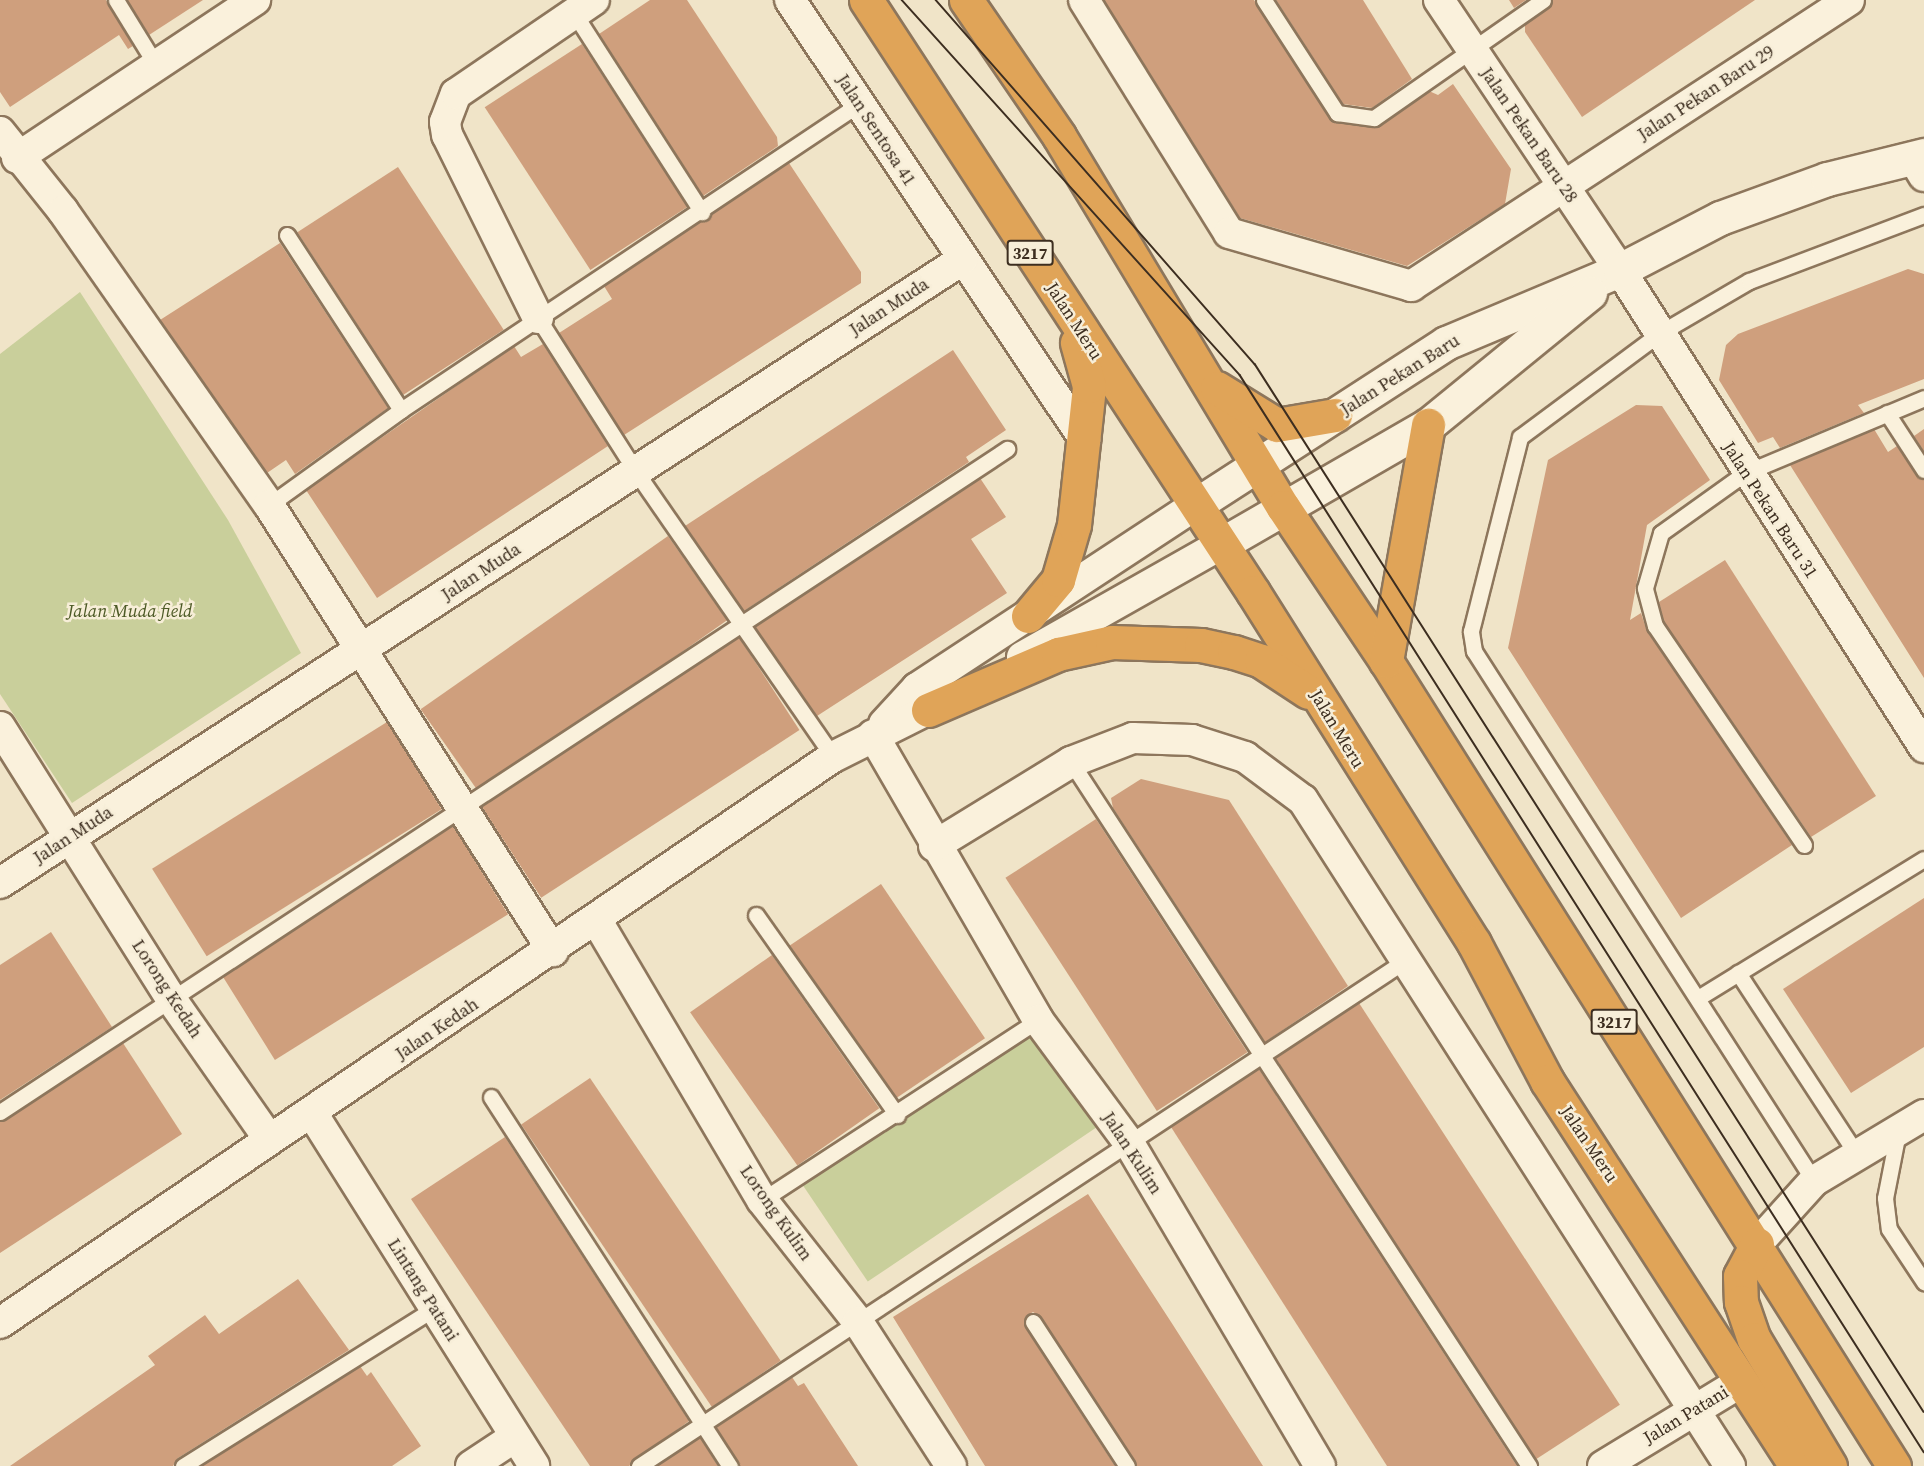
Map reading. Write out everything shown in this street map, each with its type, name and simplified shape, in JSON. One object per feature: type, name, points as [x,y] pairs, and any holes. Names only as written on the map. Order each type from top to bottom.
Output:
[{"type":"highway","name":"Jalan Meru","points":[[866,0],[1220,545],[1405,841],[1474,944],[1547,1081],[1738,1384],[1796,1466]]},
{"type":"highway","name":"3217","points":[[966,0],[1059,136],[1282,507],[1386,661],[1757,1244],[1894,1466]]},
{"type":"highway","points":[[1028,616],[1058,580],[1074,525],[1085,440],[1089,386],[1069,314]]},
{"type":"highway","points":[[1208,381],[1277,425],[1335,415]]},
{"type":"highway","points":[[1386,661],[1428,425]]},
{"type":"highway","points":[[928,710],[1084,646],[1140,641],[1234,652],[1278,670],[1318,700],[1405,841]]},
{"type":"highway","points":[[1757,1244],[1740,1276],[1741,1302],[1754,1339],[1830,1466]]},
{"type":"street","points":[[17,158],[255,0]]},
{"type":"street","name":"Jalan Sentosa 41","points":[[790,0],[962,260],[1085,440]]},
{"type":"street","name":"Jalan Pekan Baru 29","points":[[1084,0],[1229,233],[1412,286],[1563,185],[1849,0]]},
{"type":"street","name":"Jalan Pekan Baru 28","points":[[1439,0],[1620,270]]},
{"type":"street","points":[[538,318],[447,135],[445,122],[456,94],[584,7]]},
{"type":"street","points":[[0,132],[17,158],[63,212],[269,505],[554,951]]},
{"type":"street","name":"Jalan Pekan Baru","points":[[1194,506],[1446,343],[1620,270],[1720,218],[1827,179],[1920,163]]},
{"type":"street","name":"Jalan Muda","points":[[0,883],[962,260]]},
{"type":"street","name":"Jalan Pekan Baru","points":[[1220,545],[1282,507],[1428,425],[1620,270]]},
{"type":"street","name":"Jalan Pekan Baru 31","points":[[1620,270],[1745,473],[1924,747]]},
{"type":"street","points":[[873,735],[917,688],[1194,506]]},
{"type":"street","points":[[873,735],[928,710],[1220,545]]},
{"type":"street","name":"Lorong Kedah","points":[[0,727],[71,835],[171,999],[269,1139]]},
{"type":"street","name":"Jalan Kedah","points":[[0,1323],[269,1139],[312,1113],[554,951],[833,757],[873,735]]},
{"type":"street","name":"Jalan Kulim","points":[[873,735],[934,846],[1038,1020],[1129,1143],[1320,1466]]},
{"type":"street","points":[[934,846],[1071,762],[1133,738],[1192,740],[1245,757],[1303,800],[1730,1466]]},
{"type":"street","name":"Lorong Kulim","points":[[597,921],[762,1200],[858,1322],[951,1466]]},
{"type":"street","name":"Lintang Patani","points":[[312,1113],[534,1466]]},
{"type":"street","points":[[1757,1244],[1814,1181],[1924,1115]]},
{"type":"street","name":"Jalan Patani","points":[[1603,1466],[1693,1409],[1738,1384]]},
{"type":"street","points":[[471,1466],[515,1437]]},
{"type":"lane","points":[[116,0],[156,65]]},
{"type":"lane","points":[[1264,0],[1337,113],[1374,118],[1543,0]]},
{"type":"lane","points":[[584,7],[702,212]]},
{"type":"lane","points":[[269,505],[401,410],[702,212],[859,104]]},
{"type":"lane","points":[[1814,1181],[1474,651],[1471,631],[1520,437],[1660,333],[1749,281],[1924,215]]},
{"type":"lane","points":[[287,235],[401,410]]},
{"type":"lane","points":[[538,318],[636,472],[833,757]]},
{"type":"lane","points":[[1804,845],[1655,626],[1645,588],[1661,533],[1745,473],[1924,398]]},
{"type":"lane","points":[[1887,413],[1924,470]]},
{"type":"lane","points":[[0,1112],[460,806],[1006,449]]},
{"type":"lane","points":[[1071,762],[1528,1466]]},
{"type":"lane","points":[[1698,998],[1924,860]]},
{"type":"lane","points":[[756,915],[897,1115]]},
{"type":"lane","points":[[639,1466],[1406,960]]},
{"type":"lane","points":[[1738,973],[1857,1155]]},
{"type":"lane","points":[[762,1200],[897,1115],[1038,1020]]},
{"type":"lane","points":[[490,1097],[730,1466]]},
{"type":"lane","points":[[1898,1132],[1885,1198],[1889,1229],[1924,1282]]},
{"type":"lane","points":[[183,1466],[435,1308]]},
{"type":"lane","points":[[1034,1322],[1126,1466]]},
{"type":"green space","name":"Jalan Muda field","points":[[80,292],[228,520],[301,653],[72,803],[0,694],[0,354]]},
{"type":"green space","points":[[1038,1010],[1111,1118],[868,1282],[795,1174]]},
{"type":"building","points":[[0,0],[106,0],[133,46],[128,49],[119,35],[10,107],[0,92]]},
{"type":"building","points":[[127,0],[203,0],[149,35]]},
{"type":"building","points":[[650,0],[687,0],[777,137],[778,146],[703,196],[599,34]]},
{"type":"building","points":[[1104,0],[1254,0],[1335,123],[1379,126],[1429,91],[1438,95],[1453,84],[1511,169],[1505,204],[1407,266],[1240,218]]},
{"type":"building","points":[[1276,0],[1363,0],[1412,79],[1372,108],[1343,104]]},
{"type":"building","points":[[1509,0],[1526,0],[1514,8]]},
{"type":"building","points":[[1553,0],[1755,0],[1582,117],[1525,32],[1525,24]]},
{"type":"building","points":[[582,44],[688,207],[590,270],[485,107]]},
{"type":"building","points":[[789,163],[861,272],[861,283],[624,435],[559,333],[612,299],[604,286]]},
{"type":"building","points":[[398,167],[504,330],[403,395],[297,232]]},
{"type":"building","points":[[280,243],[388,408],[295,474],[286,460],[267,473],[160,320]]},
{"type":"building","points":[[1908,269],[1924,274],[1924,379],[1858,405],[1864,413],[1780,448],[1773,437],[1758,443],[1719,380],[1726,345],[1738,334]]},
{"type":"building","points":[[543,344],[608,446],[377,598],[306,490],[514,346],[521,357]]},
{"type":"building","points":[[953,350],[1006,430],[966,457],[969,462],[744,611],[685,526]]},
{"type":"building","points":[[1636,405],[1662,406],[1710,480],[1647,525],[1630,620],[1641,613],[1647,631],[1792,845],[1681,918],[1508,648],[1548,460]]},
{"type":"building","points":[[1874,429],[1888,452],[1897,446],[1924,480],[1924,678],[1790,465]]},
{"type":"building","points":[[1924,429],[1924,452],[1914,436]]},
{"type":"building","points":[[980,478],[1006,517],[971,539],[1007,593],[817,716],[755,627]]},
{"type":"building","points":[[668,536],[727,620],[480,794],[421,709]]},
{"type":"building","points":[[1725,560],[1876,796],[1811,837],[1664,622],[1659,602]]},
{"type":"building","points":[[739,637],[799,730],[541,898],[481,805]]},
{"type":"building","points":[[387,722],[442,809],[207,956],[152,869]]},
{"type":"building","points":[[1141,779],[1229,800],[1348,986],[1265,1042],[1113,808],[1111,798]]},
{"type":"building","points":[[1096,819],[1247,1052],[1157,1111],[1005,878]]},
{"type":"building","points":[[453,826],[508,914],[275,1060],[220,972]]},
{"type":"building","points":[[881,884],[985,1038],[894,1100],[790,946]]},
{"type":"building","points":[[1924,898],[1924,1047],[1851,1093],[1783,989]]},
{"type":"building","points":[[51,932],[112,1027],[0,1100],[0,965]]},
{"type":"building","points":[[772,955],[879,1108],[797,1166],[690,1012]]},
{"type":"building","points":[[1359,1003],[1620,1405],[1536,1459],[1275,1057]]},
{"type":"building","points":[[123,1043],[182,1134],[0,1253],[0,1122]]},
{"type":"building","points":[[1259,1069],[1517,1466],[1387,1466],[1171,1127]]},
{"type":"building","points":[[590,1078],[781,1361],[712,1407],[521,1124]]},
{"type":"building","points":[[505,1137],[689,1421],[629,1466],[590,1466],[411,1199]]},
{"type":"building","points":[[1088,1194],[1263,1466],[1137,1466],[1041,1317],[1033,1312],[1025,1317],[1025,1327],[1115,1466],[985,1466],[893,1317]]},
{"type":"building","points":[[298,1279],[349,1350],[178,1458],[173,1466],[10,1466],[155,1365],[148,1356],[205,1315],[219,1334]]},
{"type":"building","points":[[360,1366],[367,1376],[371,1372],[421,1446],[392,1466],[201,1466]]},
{"type":"building","points":[[792,1377],[798,1386],[804,1383],[858,1466],[740,1466],[716,1427]]},
{"type":"building","points":[[700,1437],[718,1466],[657,1466]]},
{"type":"tram line","points":[[902,0],[1240,375],[1924,1452]]},
{"type":"tram line","points":[[936,0],[1255,364],[1924,1412]]}]
